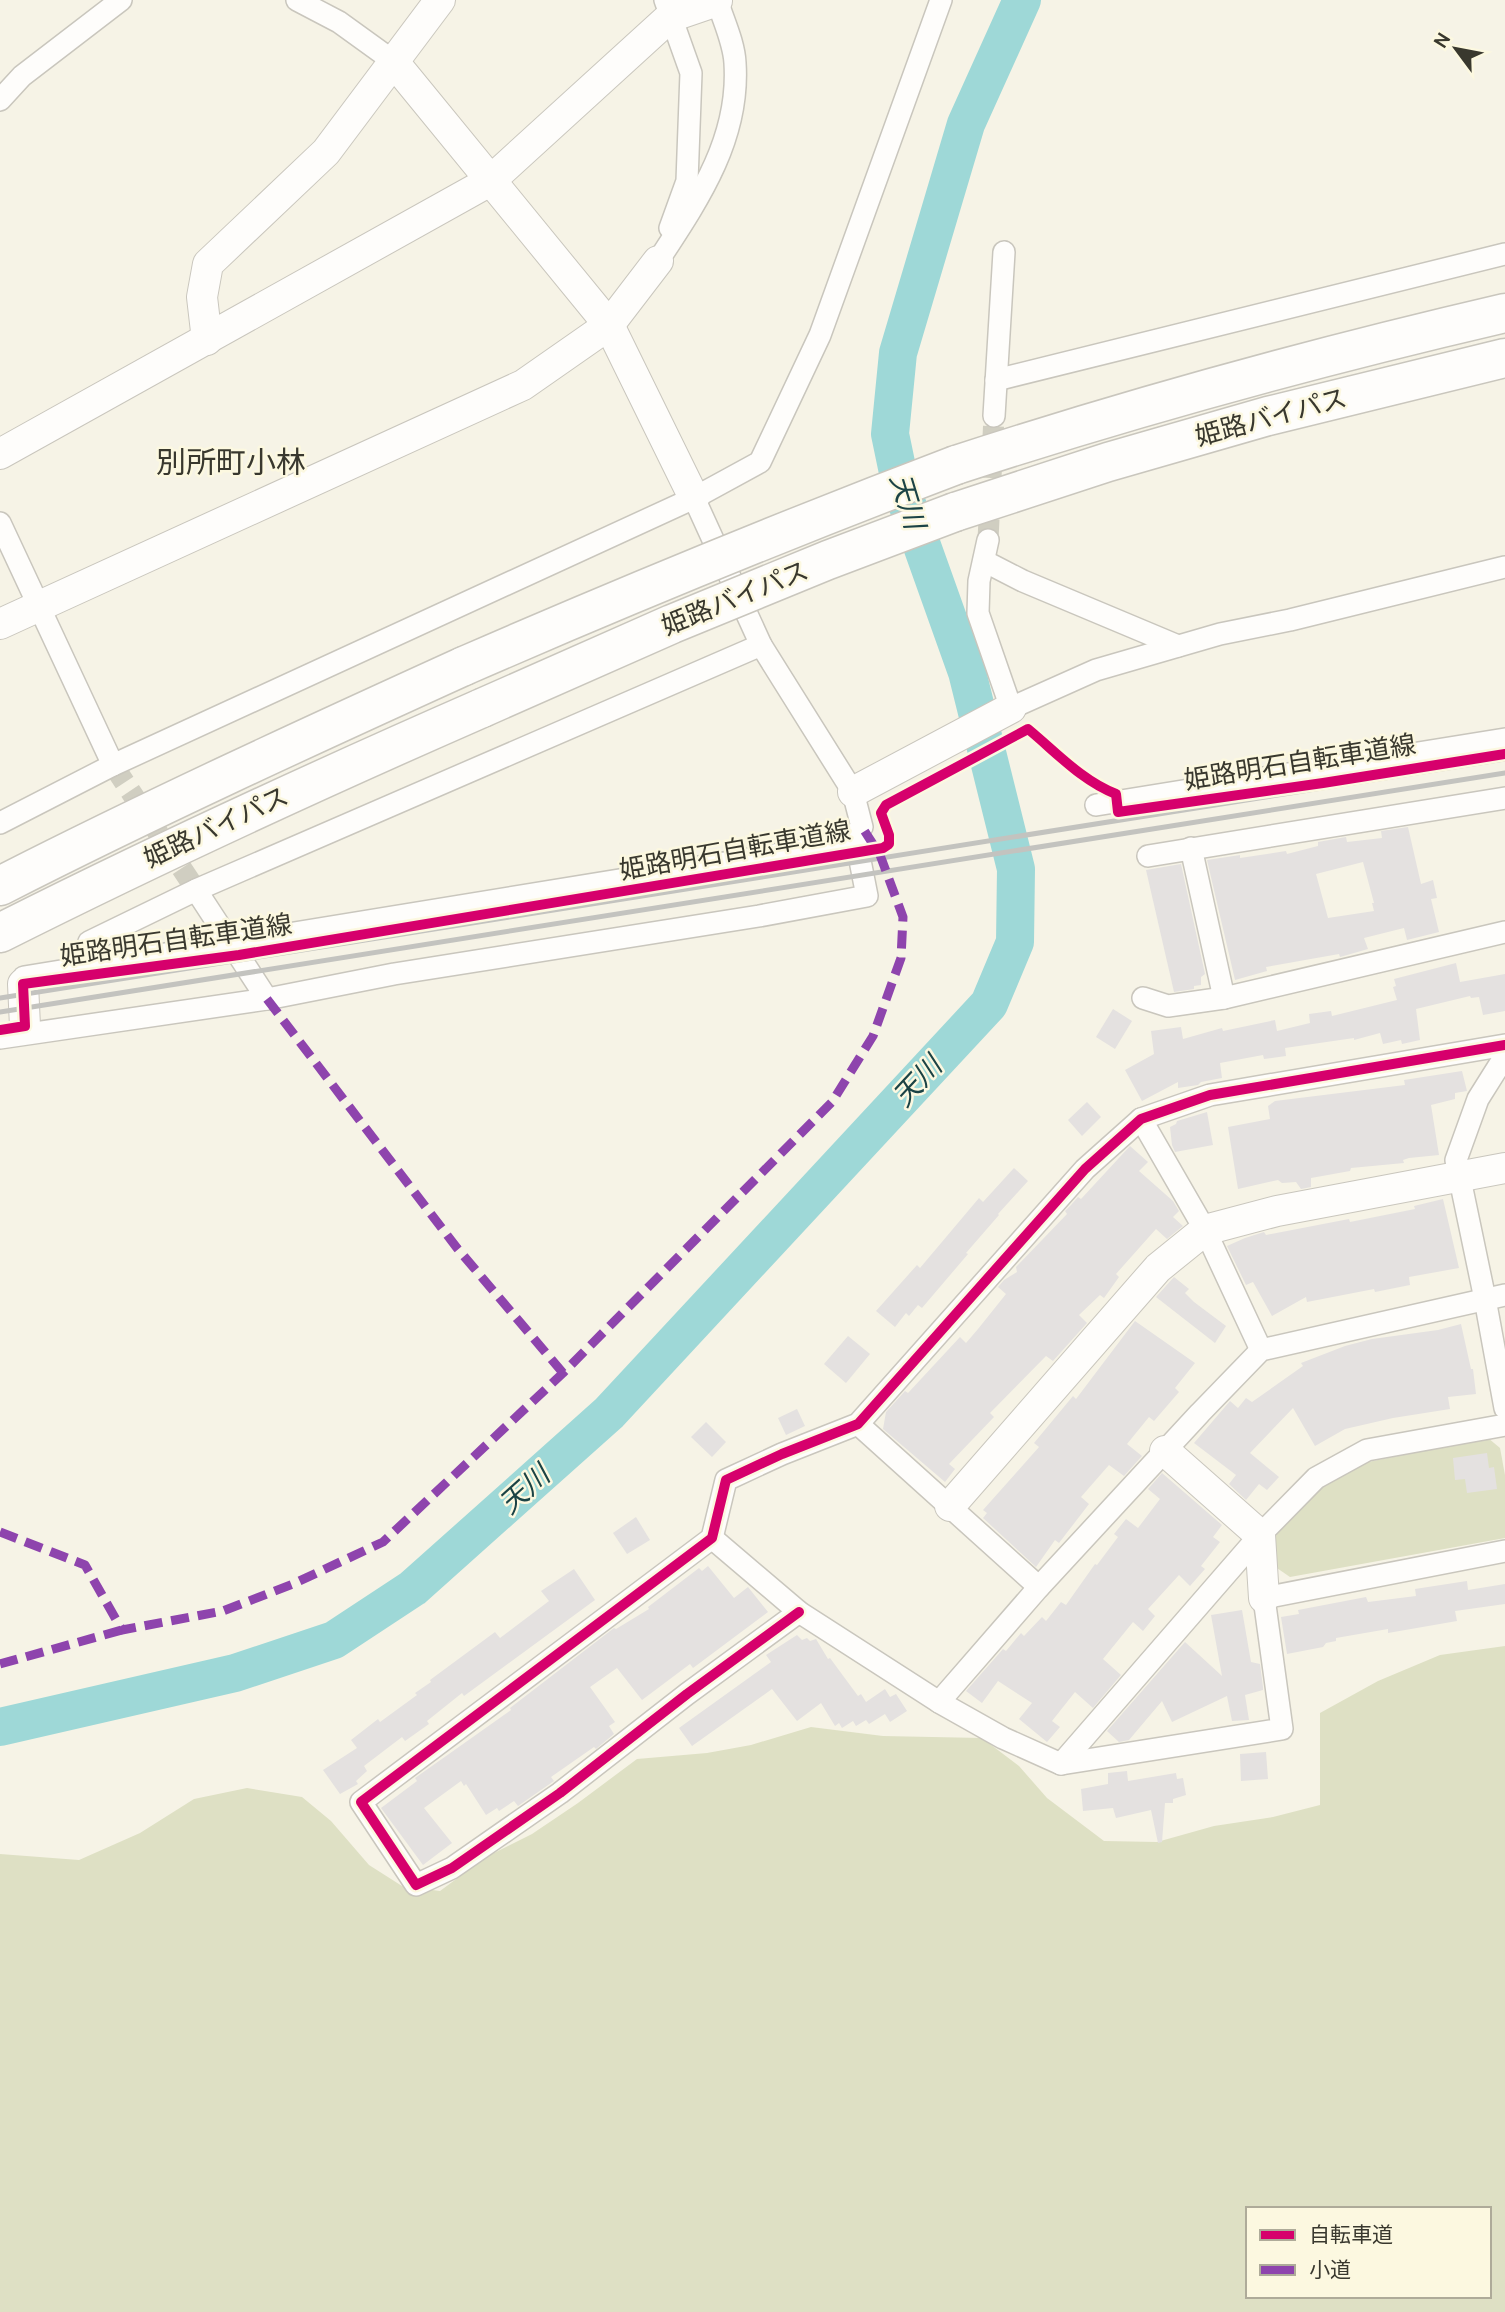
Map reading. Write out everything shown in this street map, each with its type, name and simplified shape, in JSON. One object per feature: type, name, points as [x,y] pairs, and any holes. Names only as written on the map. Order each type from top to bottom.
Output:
[{"type":"highway","name":"姫路バイパス","points":[[0,886],[247,765],[464,666],[662,580],[956,465],[1093,421],[1255,375],[1505,313]]},
{"type":"highway","name":"姫路バイパス","points":[[0,933],[136,864],[266,803],[672,624],[828,560],[956,512],[1108,462],[1268,416],[1505,358]]},
{"type":"street","points":[[0,100],[22,76],[121,0]]},
{"type":"street","points":[[297,0],[339,22],[393,61],[609,325],[694,498],[761,645],[861,787],[862,827],[847,843],[817,849],[24,976],[13,1032],[267,999],[394,974],[867,896],[855,835]]},
{"type":"street","points":[[207,340],[202,297],[208,264],[326,152],[440,0]]},
{"type":"street","points":[[0,823],[113,765],[694,498],[760,462],[820,335],[941,0]]},
{"type":"street","points":[[0,454],[490,181],[668,8],[717,1],[735,61],[731,125],[701,195],[658,261],[609,325],[523,385],[0,624]]},
{"type":"street","points":[[658,261],[687,181],[691,73],[668,8]]},
{"type":"street","points":[[994,416],[1004,252]]},
{"type":"street","points":[[996,380],[1505,254]]},
{"type":"street","points":[[0,523],[113,765]]},
{"type":"street","points":[[1006,710],[978,613],[979,581],[986,550],[1023,582],[1178,646]]},
{"type":"street","points":[[861,787],[1006,710],[1096,670],[1220,634],[1290,620],[1505,567]]},
{"type":"street","points":[[96,965],[89,942],[196,890],[761,645]]},
{"type":"street","points":[[1096,805],[1505,739]]},
{"type":"street","points":[[1148,856],[1505,798]]},
{"type":"street","points":[[1191,848],[1224,998]]},
{"type":"street","points":[[196,890],[267,999]]},
{"type":"street","points":[[1143,998],[1168,1006],[1224,998],[1505,932]]},
{"type":"street","points":[[799,1612],[687,1693],[560,1793],[452,1868],[416,1885],[361,1802],[712,1538],[726,1480],[858,1424],[1085,1169],[1141,1119],[1210,1095],[1505,1045]]},
{"type":"street","points":[[1505,1056],[1478,1099],[1456,1160],[1495,1297],[1505,1408]]},
{"type":"street","points":[[1141,1119],[1205,1230],[1261,1350]]},
{"type":"street","points":[[950,1506],[1158,1268],[1205,1230],[1277,1211],[1505,1168]]},
{"type":"street","points":[[939,1702],[1039,1587],[1261,1350],[1495,1297]]},
{"type":"street","points":[[858,1424],[1039,1587]]},
{"type":"street","points":[[1061,1764],[1261,1535],[1316,1478],[1367,1450],[1505,1425]]},
{"type":"street","points":[[712,1538],[799,1612],[939,1702],[1003,1738],[1061,1764],[1282,1729],[1264,1598],[1261,1535],[1165,1451]]},
{"type":"street","points":[[1264,1598],[1505,1551]]},
{"type":"green space","points":[[1488,1438],[1500,1448],[1505,1475],[1505,1538],[1290,1577],[1274,1566],[1272,1547],[1281,1523],[1326,1482],[1363,1463]]},
{"type":"green space","points":[[1505,1646],[1505,2312],[0,2312],[0,1854],[79,1860],[140,1833],[194,1799],[247,1788],[302,1797],[331,1821],[369,1865],[402,1886],[440,1891],[486,1857],[532,1834],[637,1759],[707,1753],[751,1745],[811,1727],[883,1736],[982,1738],[1019,1766],[1047,1798],[1104,1841],[1157,1842],[1214,1826],[1273,1817],[1320,1805],[1320,1713],[1378,1681],[1440,1655]]},
{"type":"building","points":[[1408,827],[1421,884],[1433,880],[1437,898],[1431,899],[1439,932],[1407,940],[1404,928],[1364,938],[1368,949],[1340,957],[1339,954],[1266,967],[1267,971],[1235,980],[1207,860],[1286,851],[1287,854],[1318,846],[1318,842],[1346,837],[1347,842],[1382,838],[1381,831]],"holes":[[[1363,862],[1374,911],[1328,918],[1316,874]]]},
{"type":"building","points":[[1181,864],[1205,974],[1201,977],[1201,985],[1194,986],[1194,989],[1174,992],[1146,870]]},
{"type":"building","points":[[1456,963],[1460,982],[1505,974],[1505,1011],[1483,1015],[1479,997],[1470,996],[1416,1009],[1420,1040],[1383,1044],[1380,1033],[1354,1040],[1285,1048],[1286,1056],[1264,1059],[1263,1055],[1220,1063],[1222,1078],[1178,1088],[1178,1082],[1142,1101],[1125,1070],[1154,1054],[1151,1031],[1181,1027],[1183,1039],[1222,1028],[1223,1031],[1275,1020],[1277,1031],[1310,1023],[1309,1014],[1331,1011],[1332,1016],[1397,1000],[1393,987],[1396,986],[1394,979]]},
{"type":"building","points":[[1113,1009],[1132,1021],[1115,1049],[1096,1037]]},
{"type":"building","points":[[1462,1071],[1467,1091],[1455,1093],[1455,1099],[1431,1105],[1439,1155],[1409,1158],[1403,1160],[1404,1163],[1351,1168],[1350,1171],[1311,1178],[1311,1187],[1301,1189],[1296,1182],[1282,1183],[1278,1180],[1238,1189],[1228,1127],[1270,1119],[1268,1106],[1275,1101],[1405,1085],[1404,1080]]},
{"type":"building","points":[[1087,1102],[1101,1117],[1082,1136],[1068,1120]]},
{"type":"building","points":[[1207,1112],[1213,1145],[1175,1152],[1170,1127],[1177,1121]]},
{"type":"building","points":[[1130,1146],[1148,1162],[1139,1171],[1173,1201],[1179,1211],[1173,1217],[1183,1226],[1167,1239],[1156,1229],[1116,1274],[1119,1277],[1104,1298],[1100,1295],[1079,1315],[1087,1323],[1053,1361],[1046,1356],[990,1413],[994,1417],[949,1464],[955,1469],[945,1482],[883,1429],[886,1412],[905,1391],[908,1393],[960,1337],[966,1343],[1006,1294],[998,1287],[1017,1272],[1016,1267],[1067,1214],[1065,1211],[1078,1197],[1081,1199]]},
{"type":"building","points":[[1014,1168],[1028,1181],[922,1308],[918,1305],[909,1316],[906,1313],[895,1327],[876,1311],[917,1265],[920,1268],[979,1198],[983,1202]]},
{"type":"building","points":[[1443,1199],[1459,1268],[1409,1277],[1410,1285],[1375,1292],[1374,1289],[1307,1302],[1306,1297],[1272,1316],[1253,1282],[1246,1285],[1227,1246],[1264,1232],[1266,1235],[1349,1219],[1350,1222],[1415,1209],[1414,1206]]},
{"type":"building","points":[[1174,1277],[1189,1289],[1185,1293],[1194,1302],[1226,1326],[1215,1343],[1156,1297]]},
{"type":"building","points":[[1135,1321],[1195,1363],[1175,1388],[1179,1392],[1154,1421],[1149,1417],[1127,1444],[1142,1456],[1124,1476],[1109,1465],[1081,1497],[1089,1504],[1059,1543],[1055,1540],[1036,1567],[983,1518],[987,1513],[983,1510],[1039,1447],[1034,1443],[1073,1396],[1076,1399]]},
{"type":"building","points":[[1461,1324],[1473,1369],[1476,1394],[1448,1397],[1450,1409],[1345,1429],[1315,1446],[1293,1408],[1250,1453],[1279,1477],[1267,1490],[1259,1484],[1246,1500],[1229,1484],[1236,1475],[1194,1443],[1230,1401],[1238,1408],[1246,1398],[1252,1402],[1303,1366],[1301,1363],[1372,1339]]},
{"type":"building","points":[[848,1336],[870,1354],[846,1383],[824,1364]]},
{"type":"building","points":[[797,1409],[805,1426],[786,1435],[778,1418]]},
{"type":"building","points":[[706,1422],[726,1442],[712,1457],[691,1437]]},
{"type":"building","points":[[1487,1453],[1489,1468],[1494,1467],[1497,1489],[1467,1493],[1465,1479],[1455,1480],[1453,1458]]},
{"type":"building","points":[[1162,1473],[1222,1525],[1213,1537],[1220,1542],[1201,1566],[1205,1569],[1190,1586],[1179,1575],[1148,1609],[1155,1616],[1143,1631],[1133,1622],[1103,1659],[1121,1675],[1093,1708],[1075,1692],[1052,1721],[1060,1727],[1047,1742],[1019,1719],[1032,1703],[998,1681],[982,1703],[966,1691],[1021,1633],[1024,1636],[1042,1617],[1046,1621],[1061,1602],[1066,1605],[1118,1537],[1114,1534],[1126,1519],[1138,1528],[1160,1499],[1148,1489]]},
{"type":"building","points":[[636,1517],[650,1540],[627,1554],[613,1533]]},
{"type":"building","points":[[708,1566],[734,1598],[748,1587],[768,1612],[693,1668],[690,1664],[642,1700],[617,1668],[590,1687],[615,1722],[609,1726],[614,1734],[596,1749],[594,1747],[551,1777],[554,1781],[518,1806],[514,1801],[499,1811],[497,1808],[486,1815],[466,1784],[464,1786],[461,1781],[424,1808],[452,1843],[423,1865],[381,1808],[417,1781],[415,1778],[511,1710],[510,1708],[614,1628],[649,1609],[648,1607],[699,1568],[702,1571]]},
{"type":"building","points":[[574,1569],[595,1600],[464,1696],[462,1693],[427,1721],[429,1724],[405,1741],[402,1737],[364,1766],[367,1771],[356,1781],[358,1784],[340,1794],[323,1770],[357,1748],[351,1740],[378,1719],[380,1722],[417,1695],[415,1693],[431,1682],[430,1680],[495,1632],[500,1638],[549,1601],[541,1591]]},
{"type":"building","points":[[1467,1581],[1468,1590],[1505,1584],[1505,1604],[1455,1611],[1457,1621],[1388,1633],[1388,1629],[1336,1638],[1336,1641],[1326,1643],[1323,1647],[1287,1654],[1281,1617],[1299,1614],[1298,1610],[1366,1597],[1368,1602],[1416,1596],[1415,1589]]},
{"type":"building","points":[[1242,1610],[1251,1662],[1260,1664],[1263,1687],[1263,1690],[1245,1695],[1249,1720],[1232,1721],[1227,1696],[1172,1722],[1162,1701],[1129,1740],[1119,1742],[1107,1731],[1185,1642],[1222,1676],[1211,1615]]},
{"type":"building","points":[[797,1635],[802,1640],[816,1639],[828,1659],[830,1658],[858,1696],[861,1694],[866,1702],[885,1689],[890,1697],[896,1694],[907,1711],[890,1722],[885,1714],[869,1724],[866,1720],[856,1726],[853,1721],[842,1728],[839,1723],[835,1726],[821,1703],[797,1721],[772,1689],[692,1746],[679,1728],[771,1662],[766,1655]]},
{"type":"building","points":[[1266,1752],[1268,1779],[1241,1781],[1240,1754]]},
{"type":"building","points":[[1127,1771],[1128,1781],[1176,1773],[1177,1779],[1183,1778],[1186,1795],[1173,1799],[1173,1803],[1165,1803],[1162,1842],[1158,1843],[1151,1810],[1116,1818],[1113,1808],[1083,1811],[1081,1789],[1108,1784],[1108,1773]]},
{"type":"waterway","name":"天川","points":[[0,1727],[235,1673],[334,1640],[413,1588],[609,1413],[989,1004],[1015,942],[1016,869],[967,672],[901,487],[890,434],[898,353],[966,124],[1022,0]]},
{"type":"tunnel","points":[[988,540],[994,416]]},
{"type":"tunnel","points":[[113,765],[196,890]]},
{"type":"railway","points":[[0,998],[1505,759]]},
{"type":"railway","points":[[0,1012],[1505,773]]},
{"type":"marked path","points":[[0,1532],[85,1565],[122,1630],[223,1611],[293,1584],[383,1542],[563,1373],[832,1102],[873,1036],[901,958],[903,917],[880,855],[862,827]]},
{"type":"marked path","points":[[267,999],[457,1248],[563,1373]]},
{"type":"marked path","points":[[0,1664],[122,1630]]},
{"type":"cycle path","name":"姫路明石自転車道線","points":[[0,1030],[25,1026],[23,984],[239,955],[883,848],[889,844],[889,835],[881,813],[886,805],[1028,729],[1081,774],[1116,794],[1118,812],[1505,754]]},
{"type":"cycle path","points":[[799,1612],[687,1694],[560,1793],[452,1868],[416,1885],[361,1802],[712,1538],[726,1480],[858,1424],[1085,1169],[1141,1119],[1210,1095],[1505,1045]]},
{"type":"district","name":"別所町小林","points":[[231,462]]}]
